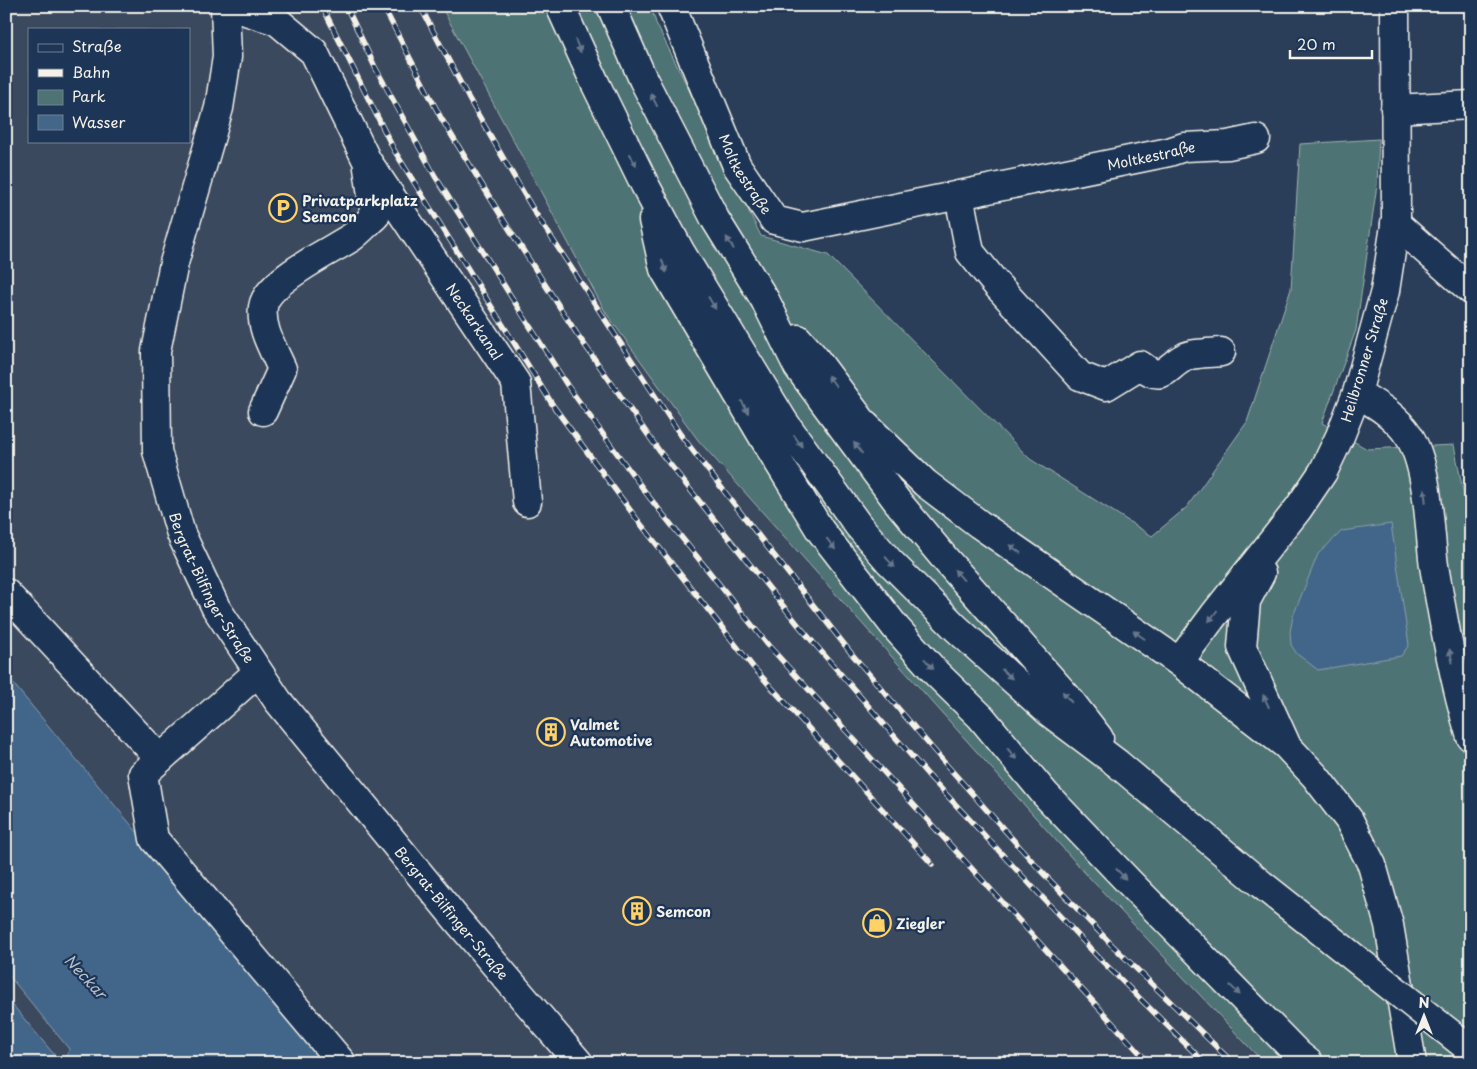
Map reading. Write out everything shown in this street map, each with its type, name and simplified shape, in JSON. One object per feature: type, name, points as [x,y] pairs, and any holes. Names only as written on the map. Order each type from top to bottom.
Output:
[{"type":"main road","name":"Bergrat-Bilfinger-Straße","points":[[225,6],[226,57],[219,108],[174,263],[156,351],[158,451],[181,534],[216,608],[278,701],[458,921],[579,1063]]},
{"type":"main road","name":"Neckarkanal","points":[[230,6],[277,20],[314,52],[367,161],[516,383],[527,502]]},
{"type":"main road","points":[[560,6],[596,85],[680,251],[784,422],[858,525],[889,561],[956,628],[1049,712],[1118,764],[1261,884],[1471,1050]]},
{"type":"main road","points":[[611,6],[643,79],[715,219],[765,300],[798,367],[897,501],[952,567],[1068,698],[1118,764]]},
{"type":"main road","name":"Moltkestraße","points":[[672,6],[737,166],[774,220],[803,227],[1169,152],[1184,146],[1228,145],[1256,139]]},
{"type":"main road","name":"Heilbronner Straße","points":[[1179,662],[1298,509],[1323,472],[1344,428],[1357,393],[1384,291],[1395,223],[1395,6]]},
{"type":"main road","points":[[1395,109],[1471,105]]},
{"type":"main road","name":"Neckarkanal","points":[[263,411],[282,369],[264,327],[263,306],[269,292],[307,263],[352,236],[374,216],[367,161]]},
{"type":"main road","points":[[645,185],[664,269],[820,530],[896,628],[937,674],[981,717],[1046,794],[1129,882],[1308,1063]]},
{"type":"main road","points":[[959,195],[970,252],[996,284],[1080,376],[1106,386],[1140,365],[1151,374],[1159,374],[1186,356],[1221,352]]},
{"type":"main road","points":[[1395,223],[1471,290]]},
{"type":"main road","points":[[765,300],[814,357],[864,424],[925,483],[979,524],[1179,662],[1286,745],[1316,776],[1349,820],[1372,865],[1389,925],[1412,1063]]},
{"type":"main road","points":[[1357,393],[1386,411],[1408,435],[1418,456],[1423,476],[1434,565],[1449,648],[1471,737]]},
{"type":"main road","points":[[1286,745],[1242,647],[1246,601],[1298,509]]},
{"type":"main road","points":[[6,592],[160,759]]},
{"type":"main road","points":[[258,672],[142,774],[154,839],[342,1063]]},
{"type":"shaded area","points":[[6,6],[441,6],[606,313],[698,440],[1086,874],[1264,1063],[330,1063],[6,675]]},
{"type":"shaded area","points":[[6,972],[67,1045],[69,1053],[66,1057],[62,1059],[57,1058],[6,997]]},
{"type":"green space","points":[[441,6],[651,6],[656,23],[761,236],[828,255],[1030,459],[1152,536],[1187,507],[1247,422],[1291,289],[1300,144],[1379,139],[1377,185],[1356,330],[1322,423],[1367,449],[1454,445],[1471,531],[1471,1063],[1264,1063],[1086,874],[698,440],[606,313]]},
{"type":"water","points":[[1391,524],[1409,645],[1401,656],[1318,670],[1297,654],[1291,645],[1290,632],[1293,616],[1318,554],[1342,531]]},
{"type":"water","name":"Neckar","points":[[6,675],[330,1063],[6,1063],[6,997],[57,1058],[65,1057],[69,1049],[6,972]]},
{"type":"railway","points":[[322,6],[394,150],[554,407],[636,518],[753,667],[932,864]]},
{"type":"railway","points":[[346,6],[375,67],[435,176],[567,385],[649,497],[768,645],[1149,1063]]},
{"type":"railway","points":[[383,6],[441,118],[508,227],[577,334],[660,452],[800,627],[928,775],[1100,959],[1205,1063]]},
{"type":"railway","points":[[420,6],[469,99],[534,211],[680,434],[851,653],[943,761],[1041,871],[1111,944],[1233,1063]]},
{"type":"place","name":"Privatparkplatz Semcon","points":[[283,208]]},
{"type":"place","name":"Valmet Automotive","points":[[551,732]]},
{"type":"place","name":"Semcon","points":[[637,911]]},
{"type":"place","name":"Ziegler","points":[[877,923]]}]
